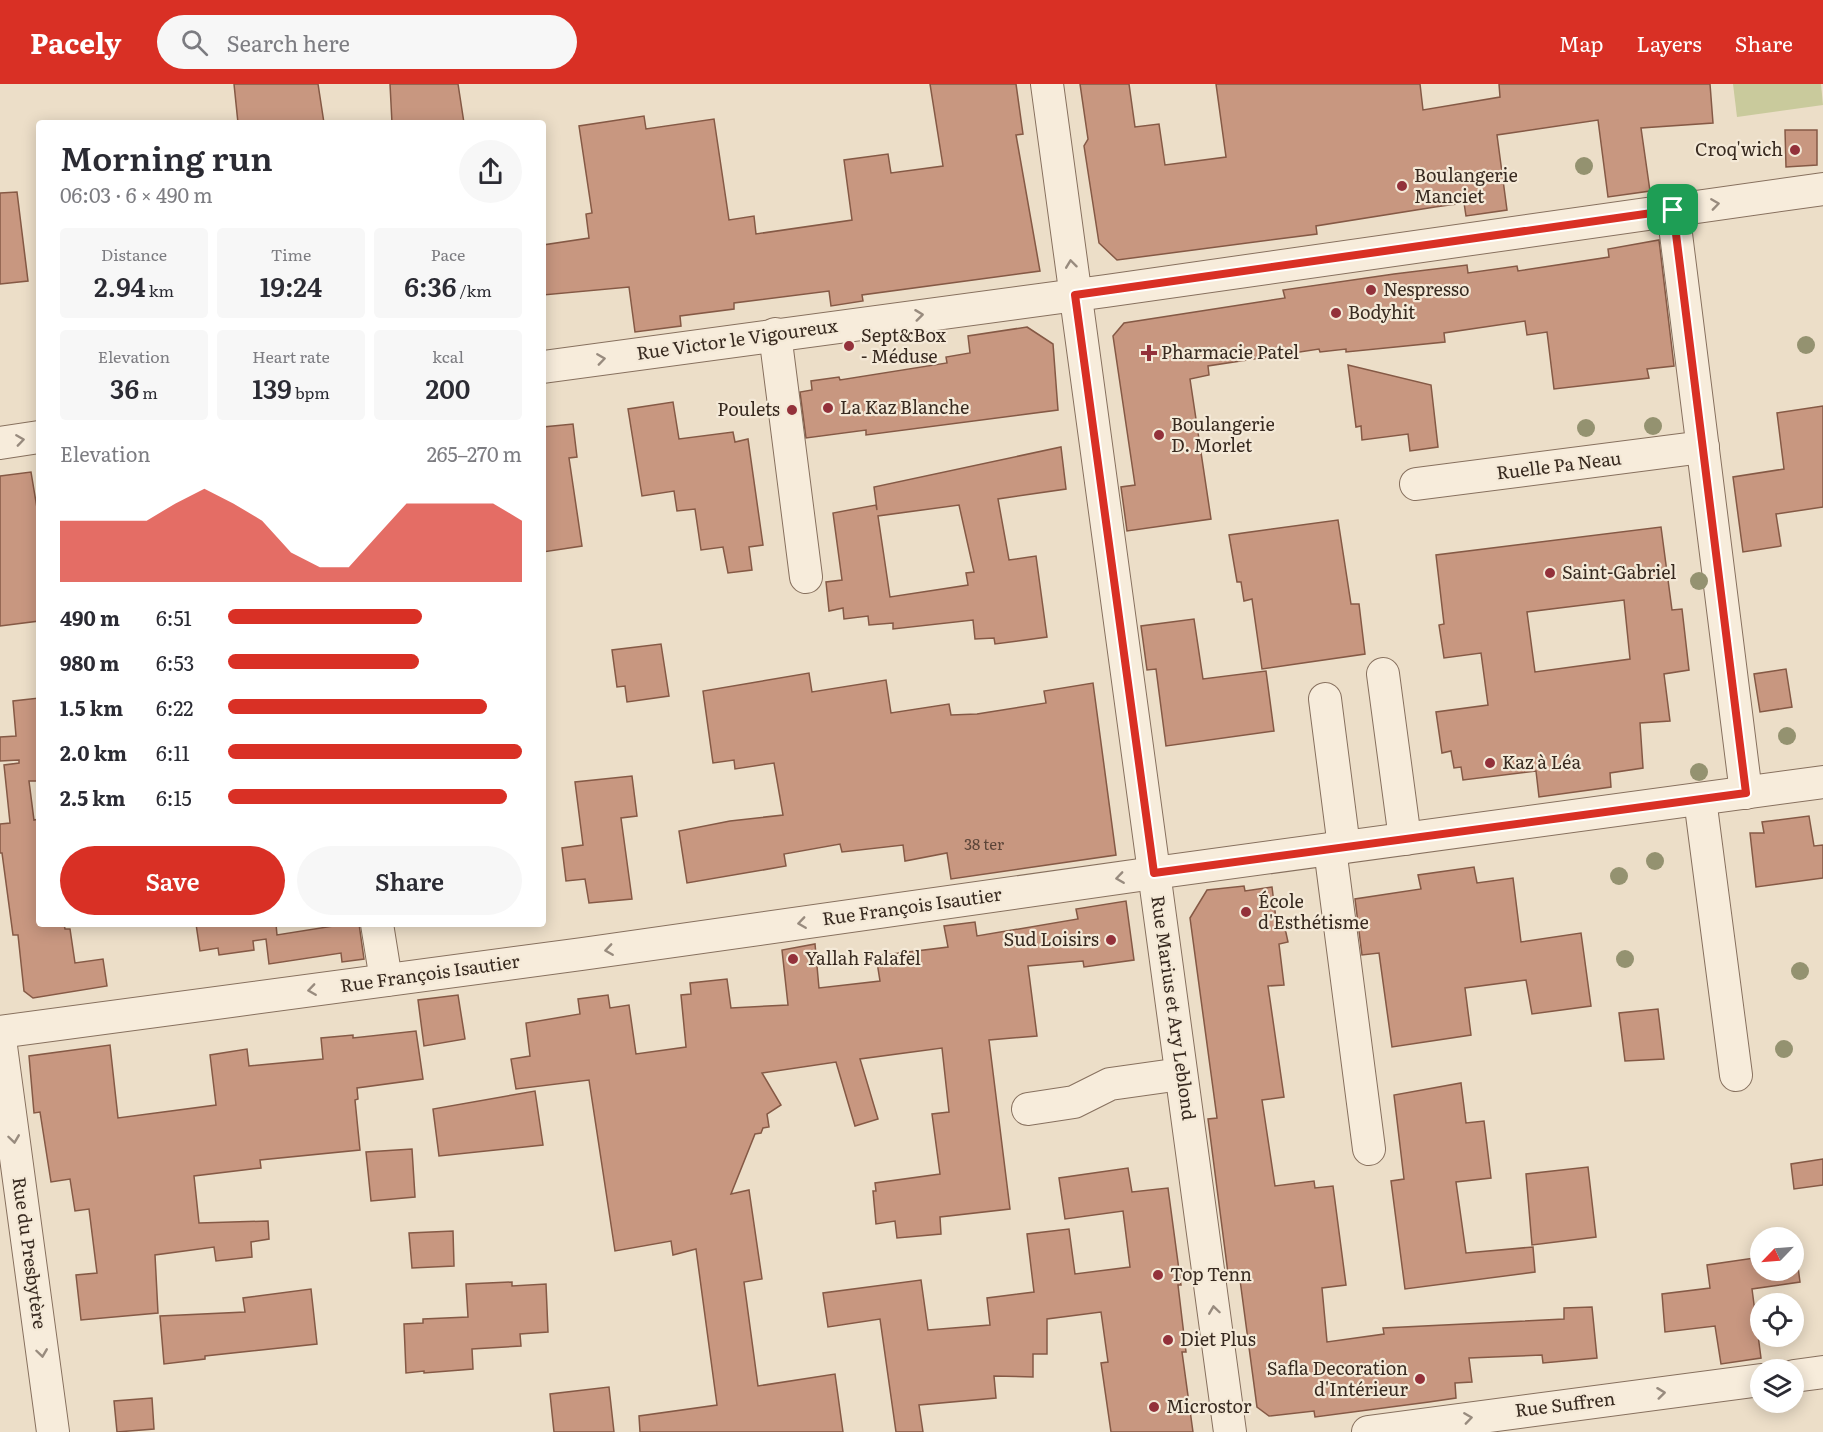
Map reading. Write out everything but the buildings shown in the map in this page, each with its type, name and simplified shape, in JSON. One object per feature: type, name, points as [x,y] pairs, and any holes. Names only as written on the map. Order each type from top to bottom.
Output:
[{"type":"street","name":"Rue Marius et Ary Leblond","points":[[1047,84],[1230,1432]]},
{"type":"street","name":"Rue Victor le Vigoureux","points":[[546,367],[1075,295],[1823,189]]},
{"type":"street","points":[[1673,210],[1746,793]]},
{"type":"street","points":[[767,336],[798,578]]},
{"type":"street","points":[[0,443],[36,437]]},
{"type":"street","name":"Ruelle Pa Neau","points":[[1416,484],[1703,447]]},
{"type":"street","points":[[1383,674],[1405,839]]},
{"type":"street","points":[[1325,699],[1337,848],[1369,1149]]},
{"type":"street","name":"Rue François Isautier","points":[[0,1032],[1823,782]]},
{"type":"street","points":[[1700,799],[1736,1075]]},
{"type":"street","points":[[377,927],[386,980]]},
{"type":"street","name":"Rue du Presbytère","points":[[0,1039],[53,1432]]},
{"type":"street","points":[[1028,1109],[1074,1102],[1110,1084],[1181,1074]]},
{"type":"street","points":[[1804,1375],[1823,1372]]},
{"type":"street","name":"Rue Suffren","points":[[1368,1432],[1556,1419],[1750,1382]]},
{"type":"green space","points":[[1733,84],[1821,84],[1823,105],[1737,117]]},
{"type":"place","name":"Croq'wich","points":[[1795,150]]},
{"type":"place","name":"Boulangerie Manciet","points":[[1402,186]]},
{"type":"place","name":"Nespresso","points":[[1371,290]]},
{"type":"place","name":"Bodyhit","points":[[1336,313]]},
{"type":"place","name":"Sept&Box - Méduse","points":[[849,346]]},
{"type":"place","name":"Pharmacie Patel","points":[[1149,353]]},
{"type":"place","name":"La Kaz Blanche","points":[[828,408]]},
{"type":"place","name":"Poulets","points":[[792,410]]},
{"type":"place","name":"Boulangerie D. Morlet","points":[[1159,435]]},
{"type":"place","name":"Saint-Gabriel","points":[[1550,573]]},
{"type":"place","name":"Kaz à Léa","points":[[1490,763]]},
{"type":"place","name":"École d'Esthétisme","points":[[1246,912]]},
{"type":"place","name":"Sud Loisirs","points":[[1111,940]]},
{"type":"place","name":"Yallah Falafel","points":[[793,959]]},
{"type":"place","name":"Top Tenn","points":[[1158,1275]]},
{"type":"place","name":"Diet Plus","points":[[1168,1340]]},
{"type":"place","name":"Safla Decoration d'Intérieur","points":[[1420,1379]]},
{"type":"place","name":"Microstor","points":[[1154,1407]]},
{"type":"route","points":[[1673,210],[1746,793],[1154,873],[1075,295],[1673,210]]}]
